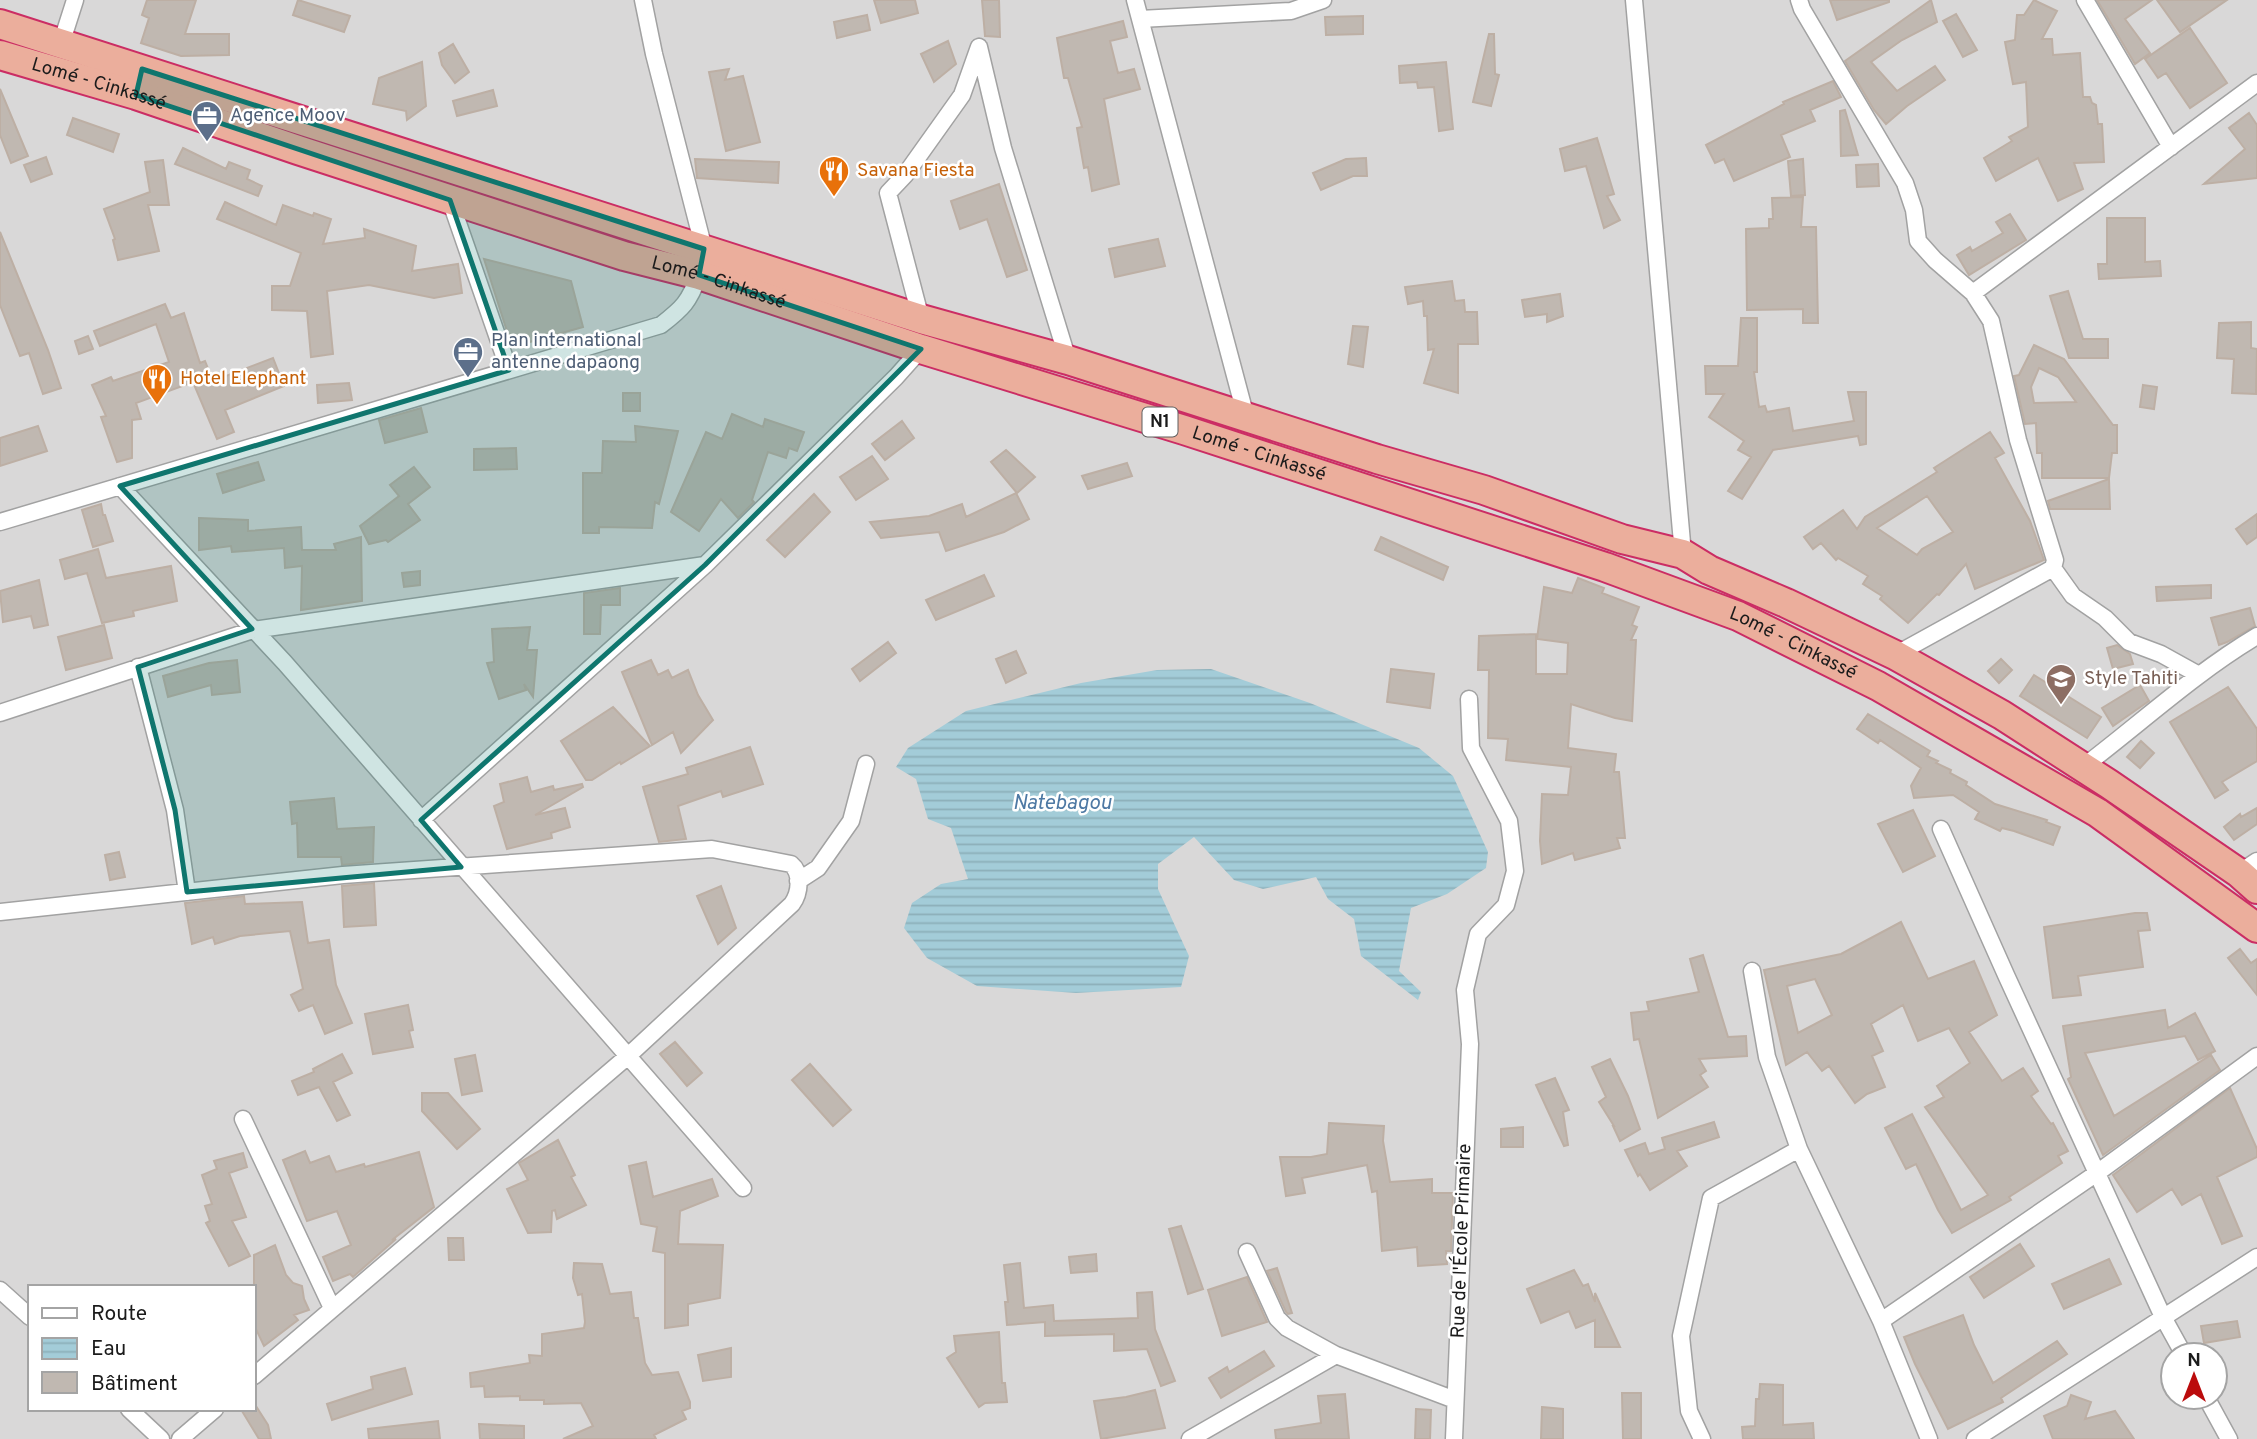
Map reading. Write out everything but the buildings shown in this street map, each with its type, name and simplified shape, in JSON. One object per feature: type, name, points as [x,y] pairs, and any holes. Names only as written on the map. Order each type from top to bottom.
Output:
[{"type":"highway","name":"Lomé - Cinkassé","points":[[0,24],[61,44],[139,82],[450,200],[624,256],[701,262],[921,349],[1184,430],[1605,566],[1738,616],[1878,686],[2098,813],[2257,928]]},
{"type":"highway","name":"Lomé - Cinkassé","points":[[0,55],[139,82],[701,262],[1068,360],[1377,460],[1485,490],[1622,539],[1683,554],[1709,570],[1895,655],[2002,715],[2251,874]]},
{"type":"street","points":[[61,44],[75,0]]},
{"type":"street","points":[[0,522],[661,325],[679,311],[690,298],[701,262],[643,0]]},
{"type":"street","points":[[1135,0],[1246,417]]},
{"type":"street","points":[[1634,0],[1683,554]]},
{"type":"street","points":[[1799,0],[1905,183],[1914,210],[1918,241],[1935,260],[1973,293],[1991,321],[2018,440],[2054,560],[2053,568],[2073,596],[2105,618],[2129,642],[2161,654],[2199,675]]},
{"type":"street","points":[[2085,0],[2171,147]]},
{"type":"street","points":[[1140,19],[1291,11],[1319,1]]},
{"type":"street","points":[[922,319],[888,193],[905,175],[962,95],[979,47],[1003,148],[1068,360]]},
{"type":"street","points":[[1973,293],[2257,83]]},
{"type":"street","points":[[450,200],[509,370]]},
{"type":"street","points":[[421,820],[705,565],[896,377],[921,349]]},
{"type":"street","points":[[120,486],[285,663],[743,1188]]},
{"type":"street","points":[[0,713],[253,630],[705,565]]},
{"type":"street","points":[[1895,655],[2053,568]]},
{"type":"street","points":[[2083,767],[2219,659],[2257,636]]},
{"type":"street","points":[[138,667],[175,810],[187,892]]},
{"type":"street","name":"Rue de l'École Primaire","points":[[1454,1439],[1470,1044],[1465,990],[1478,934],[1506,905],[1515,871],[1509,821],[1471,748],[1469,699]]},
{"type":"street","points":[[798,881],[818,868],[851,821],[866,764]]},
{"type":"street","points":[[1941,828],[2176,1341]]},
{"type":"street","points":[[0,912],[343,875],[712,849],[791,864],[796,868],[797,895],[792,904],[628,1056],[256,1374]]},
{"type":"street","points":[[1752,971],[1767,1057],[1799,1149],[1881,1321],[1929,1439]]},
{"type":"street","points":[[1881,1321],[2097,1173],[2257,1056]]},
{"type":"street","points":[[243,1119],[332,1308]]},
{"type":"street","points":[[1702,1439],[1689,1411],[1681,1336],[1711,1198],[1799,1149]]},
{"type":"street","points":[[1247,1252],[1281,1324],[1336,1355],[1455,1400]]},
{"type":"street","points":[[1975,1439],[2257,1257]]},
{"type":"street","points":[[0,1290],[28,1315]]},
{"type":"street","points":[[1190,1439],[1336,1355]]},
{"type":"street","points":[[131,1411],[161,1439]]},
{"type":"street","points":[[180,1439],[213,1411]]},
{"type":"street","points":[[2214,1411],[2229,1439]]},
{"type":"highlighted area","points":[[142,69],[704,249],[699,275],[921,349],[705,565],[421,820],[461,867],[187,892],[175,810],[138,667],[252,629],[120,486],[509,370],[450,200],[136,95]]},
{"type":"shaded area","points":[[0,0],[2257,0],[2257,1439],[0,1439]]},
{"type":"water","name":"Natebagou","points":[[1211,669],[1310,703],[1419,748],[1453,776],[1488,852],[1486,868],[1447,894],[1411,908],[1399,971],[1421,992],[1418,1000],[1361,956],[1354,919],[1328,899],[1316,877],[1263,889],[1234,880],[1194,837],[1158,864],[1158,889],[1189,956],[1181,987],[1076,993],[977,986],[927,958],[904,928],[912,903],[941,884],[968,879],[951,828],[928,819],[916,779],[896,767],[908,748],[966,711],[1081,683],[1157,670]]},
{"type":"place","name":"Agence Moov","points":[[207,143]]},
{"type":"place","name":"Savana Fiesta","points":[[834,198]]},
{"type":"place","name":"Plan international antenne dapaong","points":[[468,379]]},
{"type":"place","name":"Hotel Elephant","points":[[157,406]]},
{"type":"place","name":"Style Tahiti","points":[[2061,706]]}]
